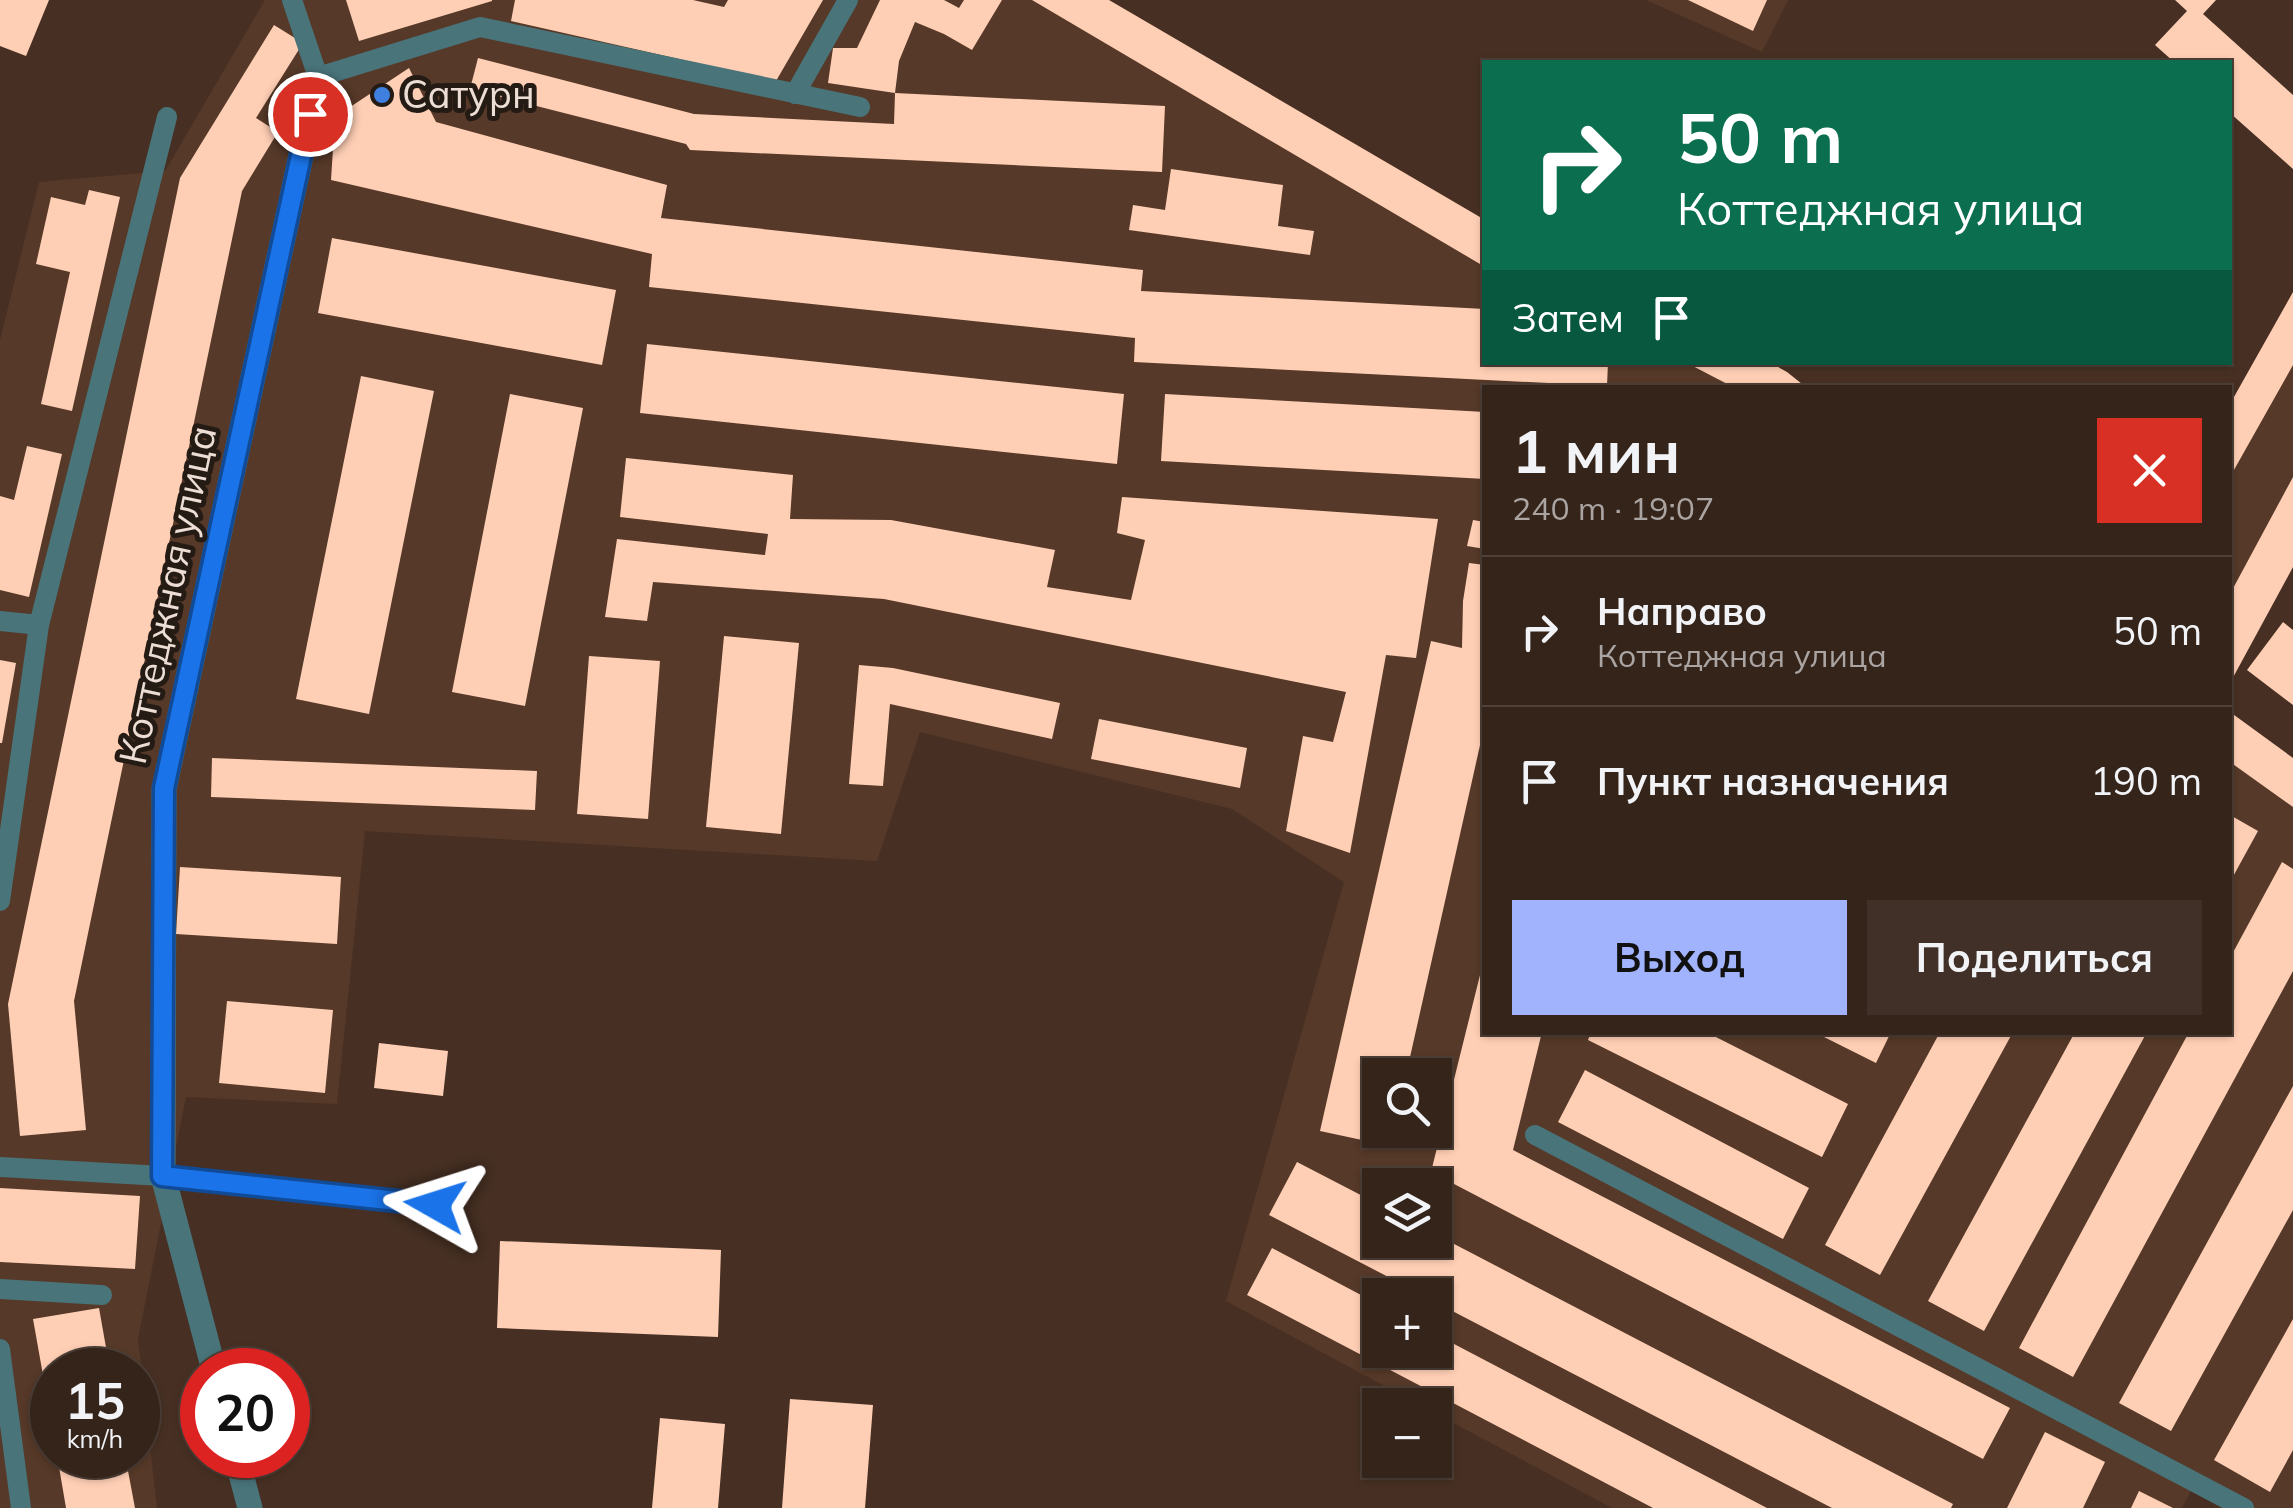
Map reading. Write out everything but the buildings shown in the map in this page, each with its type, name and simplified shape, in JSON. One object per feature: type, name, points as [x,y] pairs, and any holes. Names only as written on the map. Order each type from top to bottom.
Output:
[{"type":"street","name":"Коттеджная улица","points":[[208,1348],[162,1176],[164,788],[318,77]]},
{"type":"street","points":[[242,1478],[250,1508]]},
{"type":"lane","points":[[292,0],[318,77],[480,27],[860,107]]},
{"type":"lane","points":[[795,94],[848,0]]},
{"type":"lane","points":[[0,902],[39,625],[167,117]]},
{"type":"lane","points":[[0,621],[39,625]]},
{"type":"lane","points":[[1534,1135],[2244,1508]]},
{"type":"lane","points":[[0,1167],[162,1176],[435,1205]]},
{"type":"lane","points":[[0,1289],[102,1295]]},
{"type":"lane","points":[[0,1349],[21,1508]]},
{"type":"shaded area","points":[[265,0],[1109,0],[1482,218],[1482,365],[1773,365],[1804,385],[1482,385],[1482,1035],[2232,1035],[2232,713],[2293,758],[2293,1508],[2223,1508],[2191,1491],[2182,1508],[1612,1508],[1452,1422],[1452,1388],[1388,1388],[1226,1301],[1344,882],[1232,809],[920,732],[877,861],[365,831],[337,1104],[186,1097],[139,1348],[30,1348],[30,1478],[154,1478],[157,1508],[0,1508],[0,340],[39,182],[165,171]]},
{"type":"shaded area","points":[[1646,0],[1788,0],[1762,52]]},
{"type":"shaded area","points":[[2293,292],[2293,567],[2232,679],[2232,400]]},
{"type":"place","name":"Сатурн","points":[[382,95]]},
{"type":"route","points":[[310,114],[164,788],[162,1176],[435,1205]]}]
